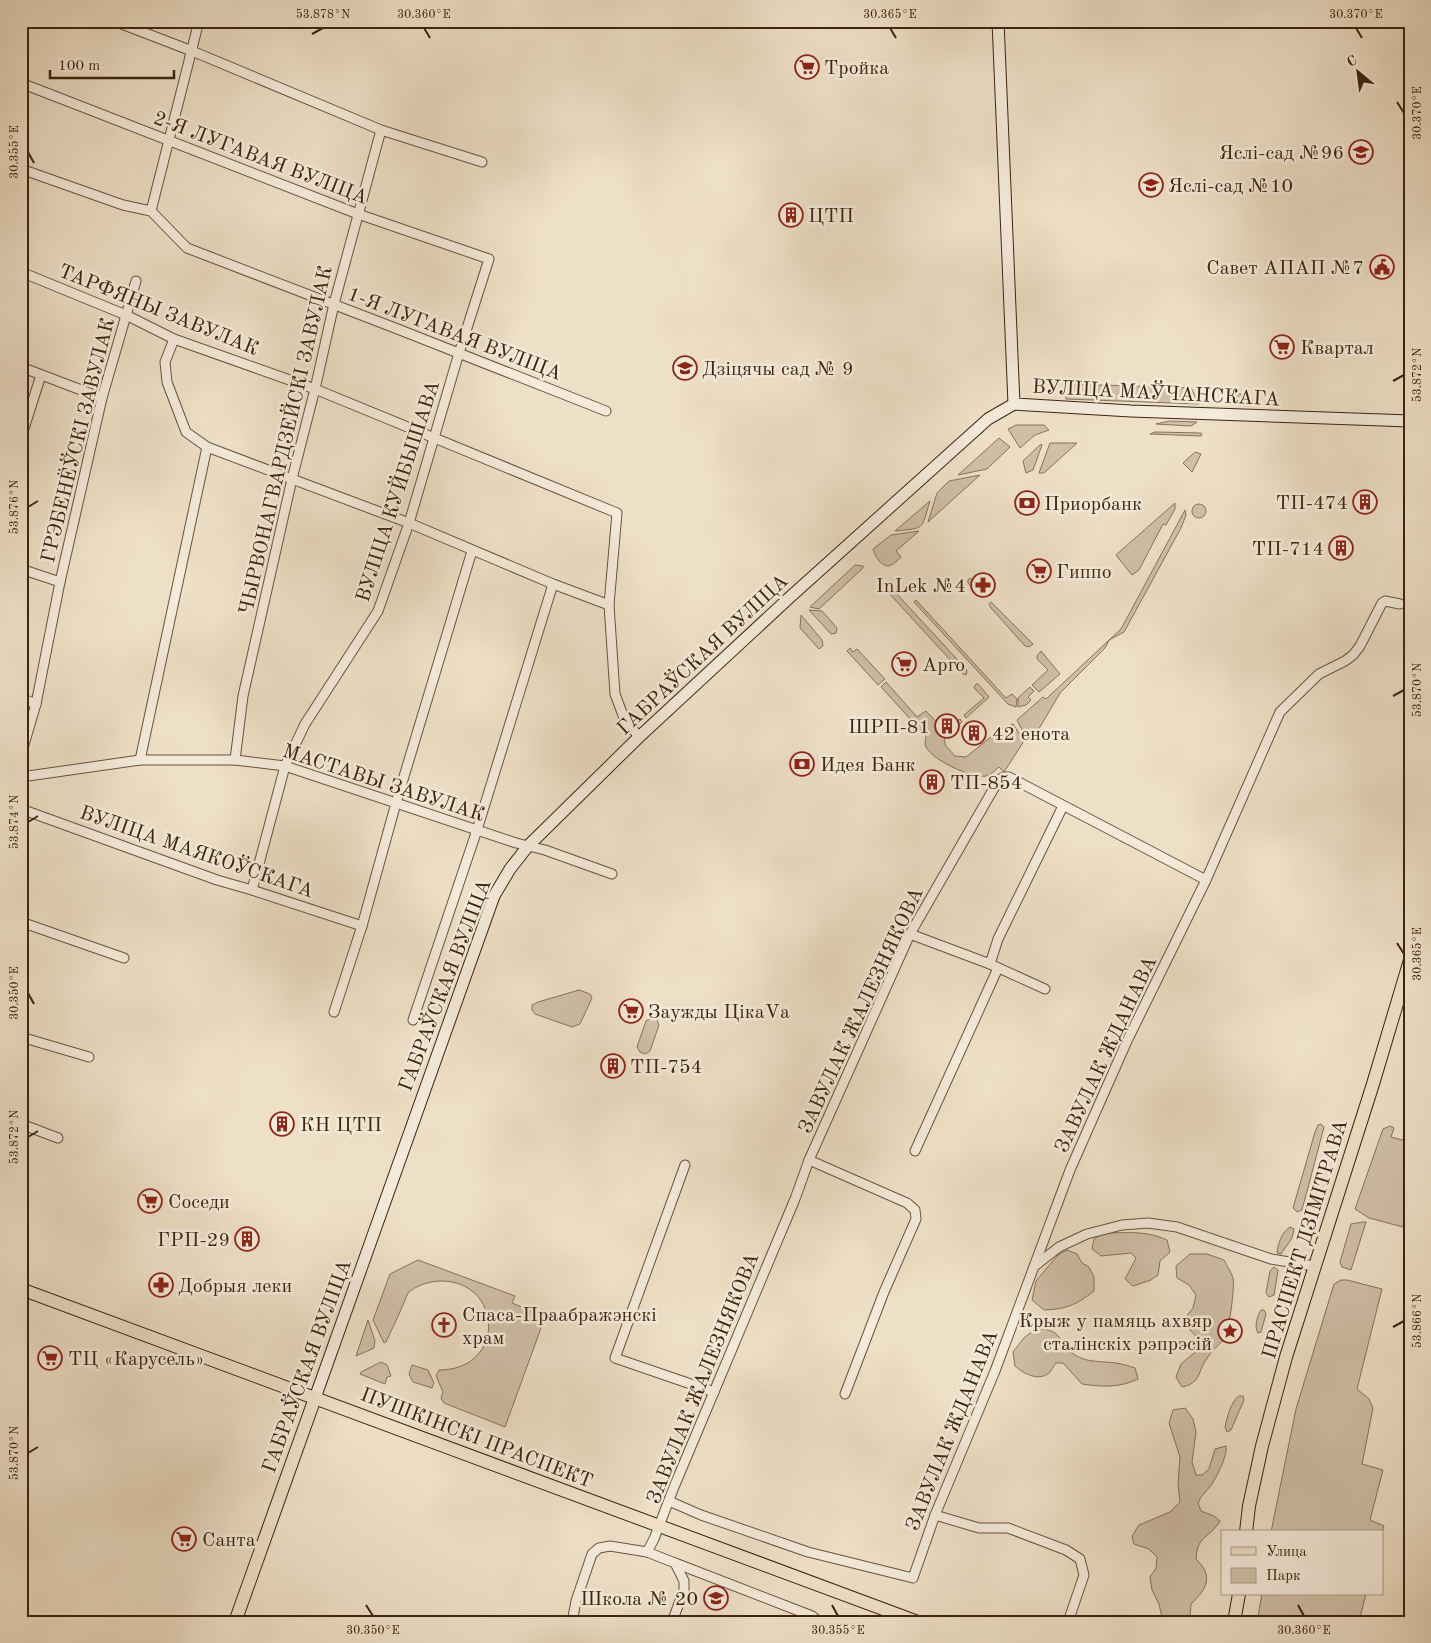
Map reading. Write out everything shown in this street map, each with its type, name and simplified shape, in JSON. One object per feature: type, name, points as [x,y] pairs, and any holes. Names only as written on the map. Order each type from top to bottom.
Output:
[{"type":"main road","name":"ВУЛІЦА МАЎЧАНСКАГА","points":[[998,21],[1014,404],[1140,412],[1410,422]]},
{"type":"main road","name":"ГАБРАЎСКАЯ ВУЛІЦА","points":[[235,1622],[494,896],[510,869],[528,846],[639,737],[796,591],[974,432],[988,420],[1014,404]]},
{"type":"main road","name":"ПРАСПЕКТ ДЗІМІТРАВА","points":[[1246,1530],[1249,1506],[1262,1446],[1286,1357],[1373,1084],[1410,960]]},
{"type":"main road","name":"ПУШКІНСКІ ПРАСПЕКТ","points":[[21,1289],[918,1622]]},
{"type":"main road","points":[[1234,1622],[1238,1599]]},
{"type":"main road","points":[[1238,1599],[1242,1622]]},
{"type":"street","points":[[114,21],[192,51],[381,130],[482,162]]},
{"type":"street","points":[[21,170],[123,205],[151,211],[199,21]]},
{"type":"street","name":"2-Я ЛУГАВАЯ ВУЛІЦА","points":[[21,82],[358,214],[489,259]]},
{"type":"street","name":"ЧЫРВОНАГВАРДЗЕЙСКІ ЗАВУЛАК","points":[[234,760],[243,696],[292,478],[334,304],[381,130]]},
{"type":"street","name":"1-Я ЛУГАВАЯ ВУЛІЦА","points":[[151,211],[187,248],[606,411]]},
{"type":"street","name":"ВУЛІЦА КУЙБЫШАВА","points":[[252,890],[285,766],[304,724],[378,611],[409,523],[489,259]]},
{"type":"street","name":"ТАРФЯНЫ ЗАВУЛАК","points":[[21,272],[126,315],[174,339],[315,389],[617,513],[609,605]]},
{"type":"street","name":"ГРЭБЕНЁЎСКІ ЗАВУЛАК","points":[[21,755],[36,704],[60,582],[102,398],[136,281]]},
{"type":"street","points":[[174,339],[165,362],[167,382],[186,432],[208,447],[409,523],[472,551],[609,605],[615,694],[624,718],[639,737]]},
{"type":"street","points":[[21,367],[102,398]]},
{"type":"street","points":[[21,438],[41,375]]},
{"type":"street","points":[[140,760],[208,447]]},
{"type":"street","points":[[334,1012],[362,926],[396,802],[472,551]]},
{"type":"street","points":[[21,569],[60,582]]},
{"type":"street","points":[[413,1020],[477,830],[553,584]]},
{"type":"street","name":"ЗАВУЛАК ЖДАНАВА","points":[[670,1501],[701,1515],[808,1552],[914,1578],[935,1515],[995,1371],[1070,1170],[1127,1041],[1206,880],[1280,712],[1318,674],[1353,655],[1360,646],[1382,602],[1400,604]]},
{"type":"street","points":[[21,698],[36,704]]},
{"type":"street","name":"МАСТАВЫ ЗАВУЛАК","points":[[21,777],[140,760],[234,760],[285,766],[477,830],[545,850],[612,874]]},
{"type":"street","name":"ЗАВУЛАК ЖАЛЕЗНЯКОВА","points":[[648,1552],[795,1199],[809,1160],[910,934],[1002,777],[1008,777],[1063,806]]},
{"type":"street","points":[[915,1151],[994,966],[998,939],[1063,806],[1206,880]]},
{"type":"street","name":"ВУЛІЦА МАЯКОЎСКАГА","points":[[21,809],[217,880],[362,926]]},
{"type":"street","points":[[21,922],[124,958]]},
{"type":"street","points":[[910,934],[994,966],[1045,989]]},
{"type":"street","points":[[21,1037],[89,1058]]},
{"type":"street","points":[[21,1124],[58,1138]]},
{"type":"street","name":"ЗАВУЛАК ЖАЛЕЗНЯКОВА","points":[[809,1160],[907,1203],[915,1210],[916,1219],[884,1292],[845,1394]]},
{"type":"street","points":[[686,1165],[616,1358],[714,1392]]},
{"type":"street","points":[[1035,1266],[1060,1248],[1087,1234],[1122,1225],[1148,1223],[1177,1228],[1271,1259],[1314,1266]]},
{"type":"street","points":[[935,1515],[979,1528],[1008,1528],[1066,1550],[1080,1559],[1084,1575],[1068,1622]]},
{"type":"street","points":[[572,1622],[576,1601],[592,1554],[599,1548],[610,1546],[648,1552],[812,1616],[819,1622]]},
{"type":"street","points":[[672,1622],[684,1590],[684,1580],[675,1564]]},
{"type":"green space","points":[[1072,384],[1191,388],[1199,404],[1066,399],[1066,392]]},
{"type":"green space","points":[[1231,391],[1250,397],[1252,400],[1251,406],[1239,405],[1234,402]]},
{"type":"green space","points":[[1170,421],[1197,422],[1191,426],[1156,424]]},
{"type":"green space","points":[[1016,425],[1044,425],[1049,430],[1035,435],[1020,448],[1008,429]]},
{"type":"green space","points":[[1155,432],[1202,434],[1201,436],[1150,434]]},
{"type":"green space","points":[[999,438],[1010,447],[987,469],[958,475]]},
{"type":"green space","points":[[1050,443],[1077,443],[1044,473],[1039,473]]},
{"type":"green space","points":[[1041,444],[1033,470],[1026,473],[1023,461]]},
{"type":"green space","points":[[1195,452],[1201,454],[1192,472],[1183,463]]},
{"type":"green space","points":[[980,475],[928,522],[937,493],[949,481]]},
{"type":"green space","points":[[930,501],[921,526],[895,531]]},
{"type":"green space","points":[[1175,503],[1175,509],[1166,525],[1163,524],[1139,570],[1132,575],[1116,555]]},
{"type":"green space","points":[[1199,504],[1204,506],[1206,511],[1204,516],[1199,518],[1194,516],[1192,511],[1194,506]]},
{"type":"green space","points":[[1185,510],[1186,515],[1181,528],[1124,632],[1109,640],[1121,629]]},
{"type":"green space","points":[[919,531],[896,551],[901,557],[893,564],[888,566],[882,564],[877,558],[873,549],[891,535]]},
{"type":"green space","points":[[855,565],[863,566],[863,568],[819,609],[810,607]]},
{"type":"green space","points":[[970,578],[984,596],[980,596],[968,583]]},
{"type":"green space","points":[[888,588],[895,592],[966,669],[966,675],[963,674],[887,591]]},
{"type":"green space","points":[[916,600],[1006,698],[1012,694],[1017,699],[1016,707],[1008,704],[914,602]]},
{"type":"green space","points":[[991,602],[1033,644],[1029,647],[1025,646],[991,608],[989,604]]},
{"type":"green space","points":[[809,610],[822,611],[837,628],[836,633],[831,634]]},
{"type":"green space","points":[[801,615],[822,640],[823,646],[819,649],[800,628]]},
{"type":"green space","points":[[1109,640],[1105,648],[1060,693],[1040,727],[1028,741],[1017,720],[1043,697],[1046,699]]},
{"type":"green space","points":[[850,648],[853,652],[857,649],[885,679],[878,685],[847,651]]},
{"type":"green space","points":[[1041,651],[1060,674],[1039,692],[1032,685],[1048,670],[1037,659]]},
{"type":"green space","points":[[886,682],[917,717],[926,711],[945,731],[960,719],[962,722],[944,740],[946,746],[955,756],[966,757],[1001,729],[1013,724],[1024,741],[1004,772],[999,767],[991,774],[980,776],[952,767],[942,762],[928,750],[925,744],[926,736],[881,687]]},
{"type":"green space","points":[[976,684],[989,697],[966,718],[964,715],[984,698],[974,688]]},
{"type":"green space","points":[[1030,687],[1034,691],[1028,697],[1031,700],[1026,705],[1018,707],[1018,698]]},
{"type":"green space","points":[[579,990],[590,994],[592,998],[580,1024],[572,1027],[535,1014],[532,1010],[532,1005],[538,1002]]},
{"type":"green space","points":[[651,1018],[657,1020],[659,1025],[650,1051],[645,1054],[640,1052],[637,1047],[646,1021]]},
{"type":"green space","points":[[1321,1124],[1324,1127],[1302,1210],[1297,1212],[1293,1208],[1315,1132],[1318,1125]]},
{"type":"green space","points":[[1390,1126],[1394,1128],[1391,1137],[1410,1142],[1410,1174],[1406,1188],[1410,1189],[1410,1202],[1403,1227],[1369,1218],[1355,1209],[1383,1129]]},
{"type":"green space","points":[[1366,1222],[1351,1270],[1342,1267],[1340,1262],[1351,1224]]},
{"type":"green space","points":[[1290,1227],[1294,1229],[1292,1238],[1281,1254],[1277,1253],[1281,1238]]},
{"type":"green space","points":[[1103,1233],[1135,1233],[1159,1237],[1167,1240],[1170,1252],[1160,1261],[1158,1275],[1151,1280],[1133,1286],[1125,1279],[1136,1258],[1131,1253],[1101,1256],[1092,1249],[1094,1239]]},
{"type":"green space","points":[[1067,1250],[1077,1254],[1082,1263],[1089,1267],[1094,1277],[1094,1291],[1071,1305],[1059,1309],[1044,1310],[1032,1300],[1036,1281],[1058,1255]]},
{"type":"green space","points":[[1190,1254],[1207,1254],[1224,1260],[1233,1278],[1233,1290],[1230,1319],[1224,1339],[1212,1351],[1196,1380],[1182,1387],[1176,1377],[1181,1364],[1199,1349],[1200,1340],[1188,1328],[1185,1318],[1193,1308],[1196,1295],[1189,1285],[1177,1278],[1176,1266]]},
{"type":"green space","points":[[418,1260],[515,1296],[512,1303],[545,1317],[505,1427],[444,1403],[441,1398],[443,1392],[436,1376],[439,1370],[461,1366],[477,1356],[486,1342],[489,1325],[485,1309],[476,1294],[461,1285],[440,1281],[427,1283],[415,1288],[408,1293],[384,1343],[373,1320],[390,1274]]},
{"type":"green space","points":[[1274,1267],[1278,1270],[1274,1295],[1269,1297],[1266,1293],[1270,1271]]},
{"type":"green space","points":[[1341,1280],[1347,1280],[1382,1289],[1357,1389],[1369,1399],[1373,1408],[1362,1464],[1383,1470],[1370,1520],[1384,1526],[1383,1530],[1271,1530],[1296,1409],[1334,1284]]},
{"type":"green space","points":[[1261,1310],[1264,1310],[1266,1314],[1261,1332],[1258,1333],[1256,1327]]},
{"type":"green space","points":[[368,1320],[375,1341],[374,1348],[356,1356]]},
{"type":"green space","points":[[1035,1329],[1045,1329],[1056,1334],[1069,1350],[1080,1358],[1090,1361],[1119,1363],[1135,1368],[1138,1379],[1110,1386],[1082,1384],[1063,1363],[1056,1363],[1045,1376],[1036,1377],[1026,1374],[1015,1366],[1013,1352],[1024,1338]]},
{"type":"green space","points":[[381,1362],[387,1365],[391,1376],[387,1377],[385,1384],[360,1374],[361,1372]]},
{"type":"green space","points":[[412,1365],[428,1370],[434,1383],[432,1388],[413,1382],[409,1374]]},
{"type":"green space","points":[[1243,1396],[1244,1400],[1231,1430],[1227,1432],[1225,1427],[1228,1415],[1236,1398]]},
{"type":"green space","points":[[1185,1408],[1193,1419],[1196,1432],[1192,1462],[1196,1475],[1202,1475],[1209,1469],[1215,1449],[1226,1446],[1224,1460],[1219,1471],[1198,1503],[1201,1511],[1214,1516],[1220,1521],[1201,1541],[1197,1551],[1196,1559],[1202,1565],[1207,1577],[1204,1588],[1191,1604],[1190,1616],[1192,1622],[1163,1622],[1159,1604],[1152,1590],[1150,1577],[1156,1568],[1157,1557],[1149,1549],[1134,1544],[1132,1536],[1139,1525],[1170,1512],[1180,1502],[1178,1484],[1180,1457],[1169,1423],[1173,1410]]},
{"type":"green space","points":[[1262,1596],[1366,1596],[1359,1622],[1257,1622]]},
{"type":"place","name":"Тройка","points":[[807,67]]},
{"type":"place","name":"Яслі-сад №96","points":[[1361,152]]},
{"type":"place","name":"Яслі-сад №10","points":[[1151,185]]},
{"type":"place","name":"ЦТП","points":[[791,215]]},
{"type":"place","name":"Савет АПАП №7","points":[[1382,267]]},
{"type":"place","name":"Квартал","points":[[1282,347]]},
{"type":"place","name":"Дзіцячы сад № 9","points":[[685,368]]},
{"type":"place","name":"ТП-474","points":[[1365,502]]},
{"type":"place","name":"Приорбанк","points":[[1027,503]]},
{"type":"place","name":"ТП-714","points":[[1341,548]]},
{"type":"place","name":"Гиппо","points":[[1039,571]]},
{"type":"place","name":"InLek №4","points":[[983,585]]},
{"type":"place","name":"Арго","points":[[904,664]]},
{"type":"place","name":"ШРП-81","points":[[947,726]]},
{"type":"place","name":"42 енота","points":[[974,733]]},
{"type":"place","name":"Идея Банк","points":[[802,764]]},
{"type":"place","name":"ТП-854","points":[[932,782]]},
{"type":"place","name":"Заужды ЦікаVа","points":[[631,1011]]},
{"type":"place","name":"ТП-754","points":[[613,1066]]},
{"type":"place","name":"КН ЦТП","points":[[282,1124]]},
{"type":"place","name":"Соседи","points":[[150,1201]]},
{"type":"place","name":"ГРП-29","points":[[247,1239]]},
{"type":"place","name":"Добрыя леки","points":[[161,1285]]},
{"type":"place","name":"Спаса-Праабражэнскі храм","points":[[444,1325]]},
{"type":"place","name":"Крыж у памяць ахвяр сталінскіх рэпрэсій","points":[[1230,1331]]},
{"type":"place","name":"ТЦ «Карусель»","points":[[50,1358]]},
{"type":"place","name":"Санта","points":[[184,1539]]},
{"type":"place","name":"Школа № 20","points":[[716,1598]]}]
